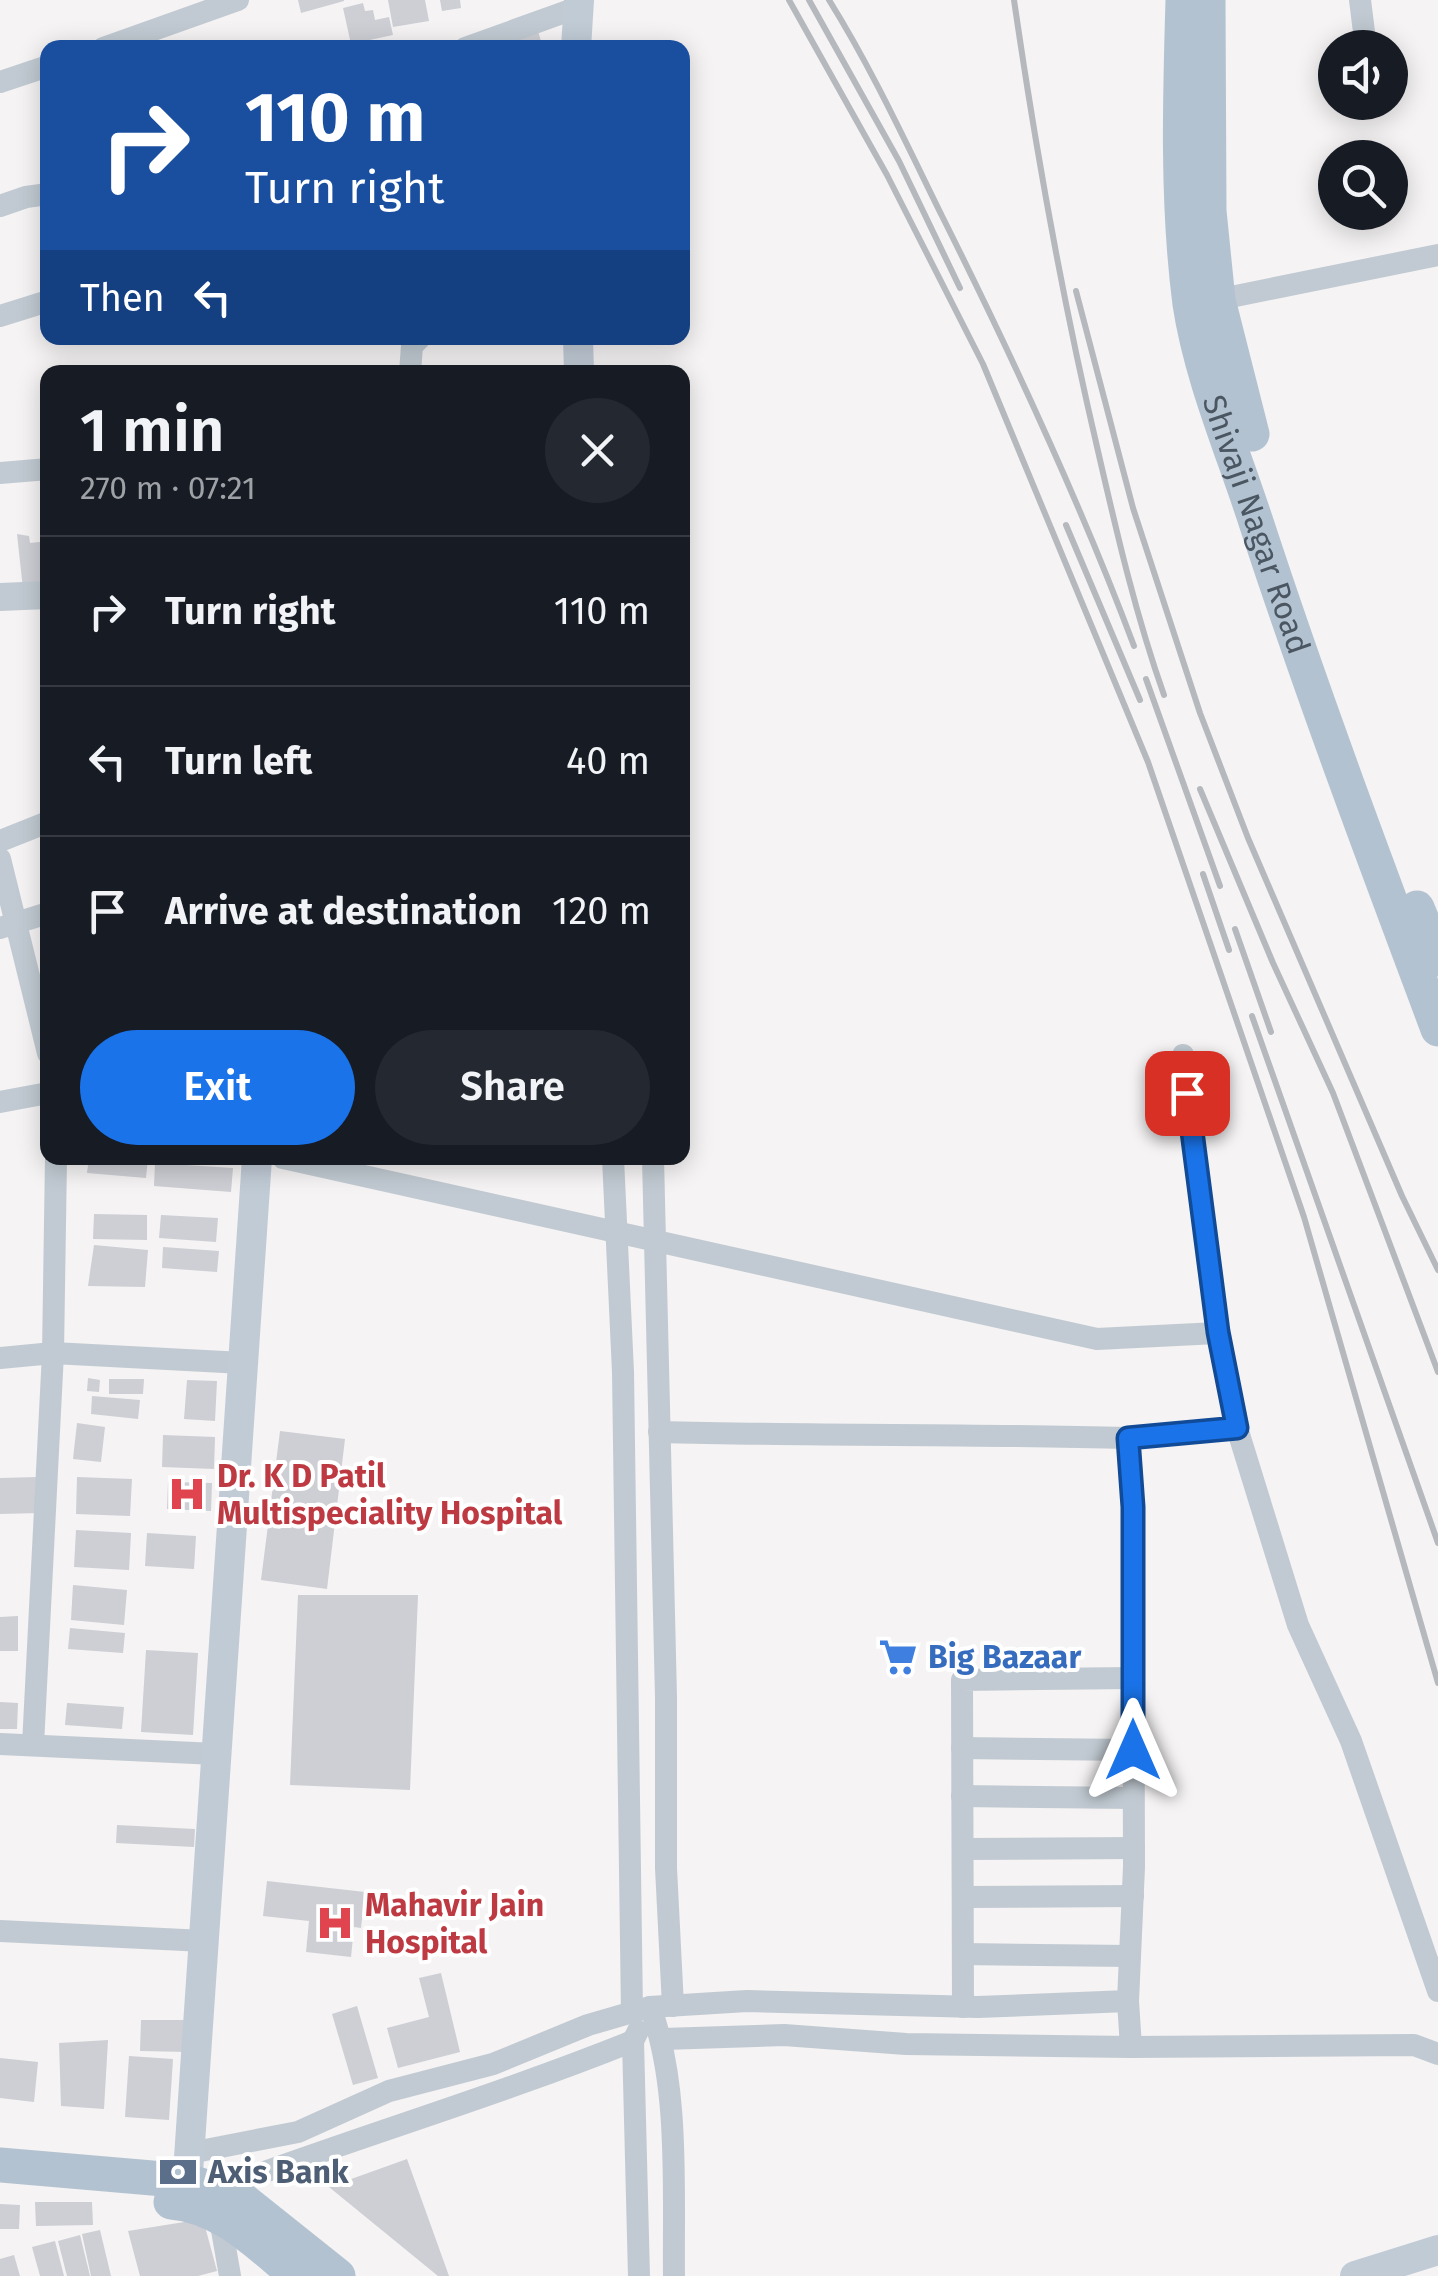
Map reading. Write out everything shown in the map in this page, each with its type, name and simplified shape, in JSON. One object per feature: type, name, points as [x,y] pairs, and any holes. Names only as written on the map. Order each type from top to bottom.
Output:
[{"type":"main road","name":"Shivaji Nagar Road","points":[[1183,0],[1180,86],[1204,302],[1207,371],[1314,698],[1438,1029]]},
{"type":"main road","name":"Shivaji Nagar Road","points":[[1208,0],[1209,212],[1204,302],[1239,394],[1308,616],[1365,780],[1438,959]]},
{"type":"main road","points":[[577,40],[579,4]]},
{"type":"main road","points":[[257,1165],[204,1942],[200,2189],[231,2222],[297,2276]]},
{"type":"main road","points":[[0,2165],[238,2196],[338,2276]]},
{"type":"main road","points":[[0,2188],[200,2189]]},
{"type":"main road","points":[[1356,2276],[1438,2250]]},
{"type":"street","points":[[126,40],[238,0]]},
{"type":"street","points":[[1360,0],[1364,30]]},
{"type":"street","points":[[485,40],[579,4]]},
{"type":"street","points":[[0,82],[40,69]]},
{"type":"street","points":[[0,206],[40,195]]},
{"type":"street","points":[[1204,302],[1438,256]]},
{"type":"street","points":[[0,316],[40,304]]},
{"type":"street","points":[[0,473],[40,470]]},
{"type":"street","points":[[0,597],[40,595]]},
{"type":"street","points":[[0,841],[40,825]]},
{"type":"street","points":[[0,859],[8,926],[40,1028]]},
{"type":"street","points":[[8,926],[40,916]]},
{"type":"street","points":[[1182,1055],[1218,1332],[1237,1428],[1298,1625],[1351,1740],[1438,1991]]},
{"type":"street","points":[[0,1102],[40,1095]]},
{"type":"street","points":[[34,1746],[54,1353],[56,1165]]},
{"type":"street","points":[[314,1165],[1098,1339],[1218,1332]]},
{"type":"street","points":[[614,1165],[630,1708],[651,2008],[662,2039],[673,2157],[674,2276]]},
{"type":"street","points":[[638,2276],[633,2040],[651,2008],[666,1868],[666,1697],[653,1165]]},
{"type":"street","points":[[0,1358],[54,1353],[243,1364]]},
{"type":"street","points":[[659,1432],[1128,1438],[1237,1428]]},
{"type":"street","points":[[1128,1438],[1133,1507],[1134,1848],[1128,2002],[1131,2047]]},
{"type":"street","points":[[963,2007],[962,1680],[1132,1678]]},
{"type":"street","points":[[0,1744],[216,1754]]},
{"type":"street","points":[[962,1748],[1133,1750]]},
{"type":"street","points":[[962,1796],[1133,1798]]},
{"type":"street","points":[[962,1849],[1134,1848]]},
{"type":"street","points":[[963,1897],[1132,1896]]},
{"type":"street","points":[[0,1931],[204,1942]]},
{"type":"street","points":[[963,1954],[1130,1956]]},
{"type":"street","points":[[200,2189],[298,2132],[389,2091],[493,2064],[588,2025],[651,2008],[747,2001],[963,2007],[1128,2002]]},
{"type":"street","points":[[662,2039],[784,2035],[906,2044],[1414,2045],[1438,2054]]},
{"type":"street","points":[[200,2189],[547,2076],[633,2040]]},
{"type":"street","points":[[200,2189],[230,2276]]},
{"type":"building","points":[[298,0],[344,0],[344,1],[301,13]]},
{"type":"building","points":[[388,0],[425,0],[429,21],[393,27]]},
{"type":"building","points":[[440,0],[460,0],[461,8],[442,11]]},
{"type":"building","points":[[363,3],[365,11],[373,10],[375,20],[389,17],[393,35],[350,40],[343,8]]},
{"type":"building","points":[[538,31],[541,40],[507,40]]},
{"type":"building","points":[[17,534],[29,536],[30,543],[40,542],[40,587],[23,589]]},
{"type":"building","points":[[88,1165],[147,1165],[146,1178],[87,1173]]},
{"type":"building","points":[[155,1165],[233,1168],[231,1192],[154,1186]]},
{"type":"building","points":[[94,1214],[147,1215],[147,1240],[93,1239]]},
{"type":"building","points":[[161,1215],[218,1218],[216,1242],[159,1238]]},
{"type":"building","points":[[94,1245],[148,1250],[145,1287],[88,1286]]},
{"type":"building","points":[[163,1247],[219,1251],[217,1272],[162,1268]]},
{"type":"building","points":[[88,1378],[100,1380],[99,1392],[87,1391]]},
{"type":"building","points":[[109,1379],[144,1379],[143,1394],[109,1394]]},
{"type":"building","points":[[187,1380],[217,1381],[215,1421],[184,1419]]},
{"type":"building","points":[[92,1396],[140,1400],[138,1419],[91,1414]]},
{"type":"building","points":[[77,1423],[105,1427],[101,1462],[73,1459]]},
{"type":"building","points":[[280,1431],[345,1439],[327,1589],[261,1580]]},
{"type":"building","points":[[163,1435],[215,1437],[214,1469],[162,1467]]},
{"type":"building","points":[[38,1477],[40,1513],[0,1514],[0,1478]]},
{"type":"building","points":[[77,1477],[132,1479],[130,1516],[76,1514]]},
{"type":"building","points":[[168,1482],[212,1483],[211,1511],[167,1509]]},
{"type":"building","points":[[76,1530],[131,1533],[129,1570],[74,1567]]},
{"type":"building","points":[[147,1533],[196,1536],[194,1569],[145,1566]]},
{"type":"building","points":[[73,1585],[127,1590],[124,1625],[71,1620]]},
{"type":"building","points":[[298,1595],[418,1595],[410,1790],[290,1785]]},
{"type":"building","points":[[18,1616],[18,1651],[0,1651],[0,1617]]},
{"type":"building","points":[[70,1628],[125,1633],[123,1653],[68,1649]]},
{"type":"building","points":[[146,1650],[198,1653],[193,1735],[141,1732]]},
{"type":"building","points":[[0,1702],[18,1703],[17,1729],[0,1729]]},
{"type":"building","points":[[67,1703],[124,1707],[122,1729],[65,1725]]},
{"type":"building","points":[[117,1825],[195,1829],[194,1847],[116,1843]]},
{"type":"building","points":[[267,1881],[365,1892],[361,1928],[354,1927],[351,1957],[306,1952],[309,1921],[263,1916]]},
{"type":"building","points":[[441,1973],[460,2052],[398,2068],[387,2028],[429,2017],[419,1978]]},
{"type":"building","points":[[357,2006],[378,2078],[353,2085],[332,2014]]},
{"type":"building","points":[[141,2020],[187,2020],[187,2052],[140,2051]]},
{"type":"building","points":[[108,2040],[104,2109],[61,2106],[59,2043]]},
{"type":"building","points":[[129,2056],[173,2059],[169,2120],[125,2117]]},
{"type":"building","points":[[0,2058],[38,2062],[34,2102],[0,2098]]},
{"type":"building","points":[[407,2159],[449,2276],[438,2276],[329,2187]]},
{"type":"building","points":[[35,2202],[92,2202],[93,2225],[36,2226]]},
{"type":"building","points":[[0,2204],[20,2205],[19,2229],[0,2229]]},
{"type":"building","points":[[203,2219],[217,2271],[198,2276],[140,2276],[128,2231]]},
{"type":"building","points":[[100,2230],[111,2276],[91,2276],[82,2234]]},
{"type":"building","points":[[80,2235],[90,2276],[67,2276],[58,2241]]},
{"type":"building","points":[[55,2241],[64,2276],[40,2276],[32,2247]]},
{"type":"building","points":[[14,2255],[20,2276],[0,2276],[0,2259]]},
{"type":"railway","points":[[789,0],[887,175],[983,364],[1148,762],[1304,1217],[1438,1683]]},
{"type":"railway","points":[[809,0],[899,161],[960,288]]},
{"type":"railway","points":[[829,0],[888,107],[1019,375],[1091,536],[1134,646]]},
{"type":"railway","points":[[1014,0],[1051,227],[1085,395],[1128,574],[1164,695]]},
{"type":"railway","points":[[1076,291],[1133,508],[1200,713],[1248,838],[1402,1196],[1438,1270]]},
{"type":"railway","points":[[1066,525],[1140,700]]},
{"type":"railway","points":[[1146,679],[1220,886]]},
{"type":"railway","points":[[1200,789],[1333,1093],[1438,1372]]},
{"type":"railway","points":[[1203,874],[1229,950]]},
{"type":"railway","points":[[1235,929],[1271,1032]]},
{"type":"railway","points":[[1252,1016],[1438,1543]]},
{"type":"place","name":"Dr. K D Patil Multispeciality Hospital","points":[[187,1494]]},
{"type":"place","name":"Big Bazaar","points":[[898,1657]]},
{"type":"place","name":"Mahavir Jain Hospital","points":[[335,1923]]},
{"type":"place","name":"Axis Bank","points":[[178,2172]]},
{"type":"route","points":[[1133,1750],[1133,1507],[1128,1438],[1237,1428],[1218,1332],[1187,1093]]}]
